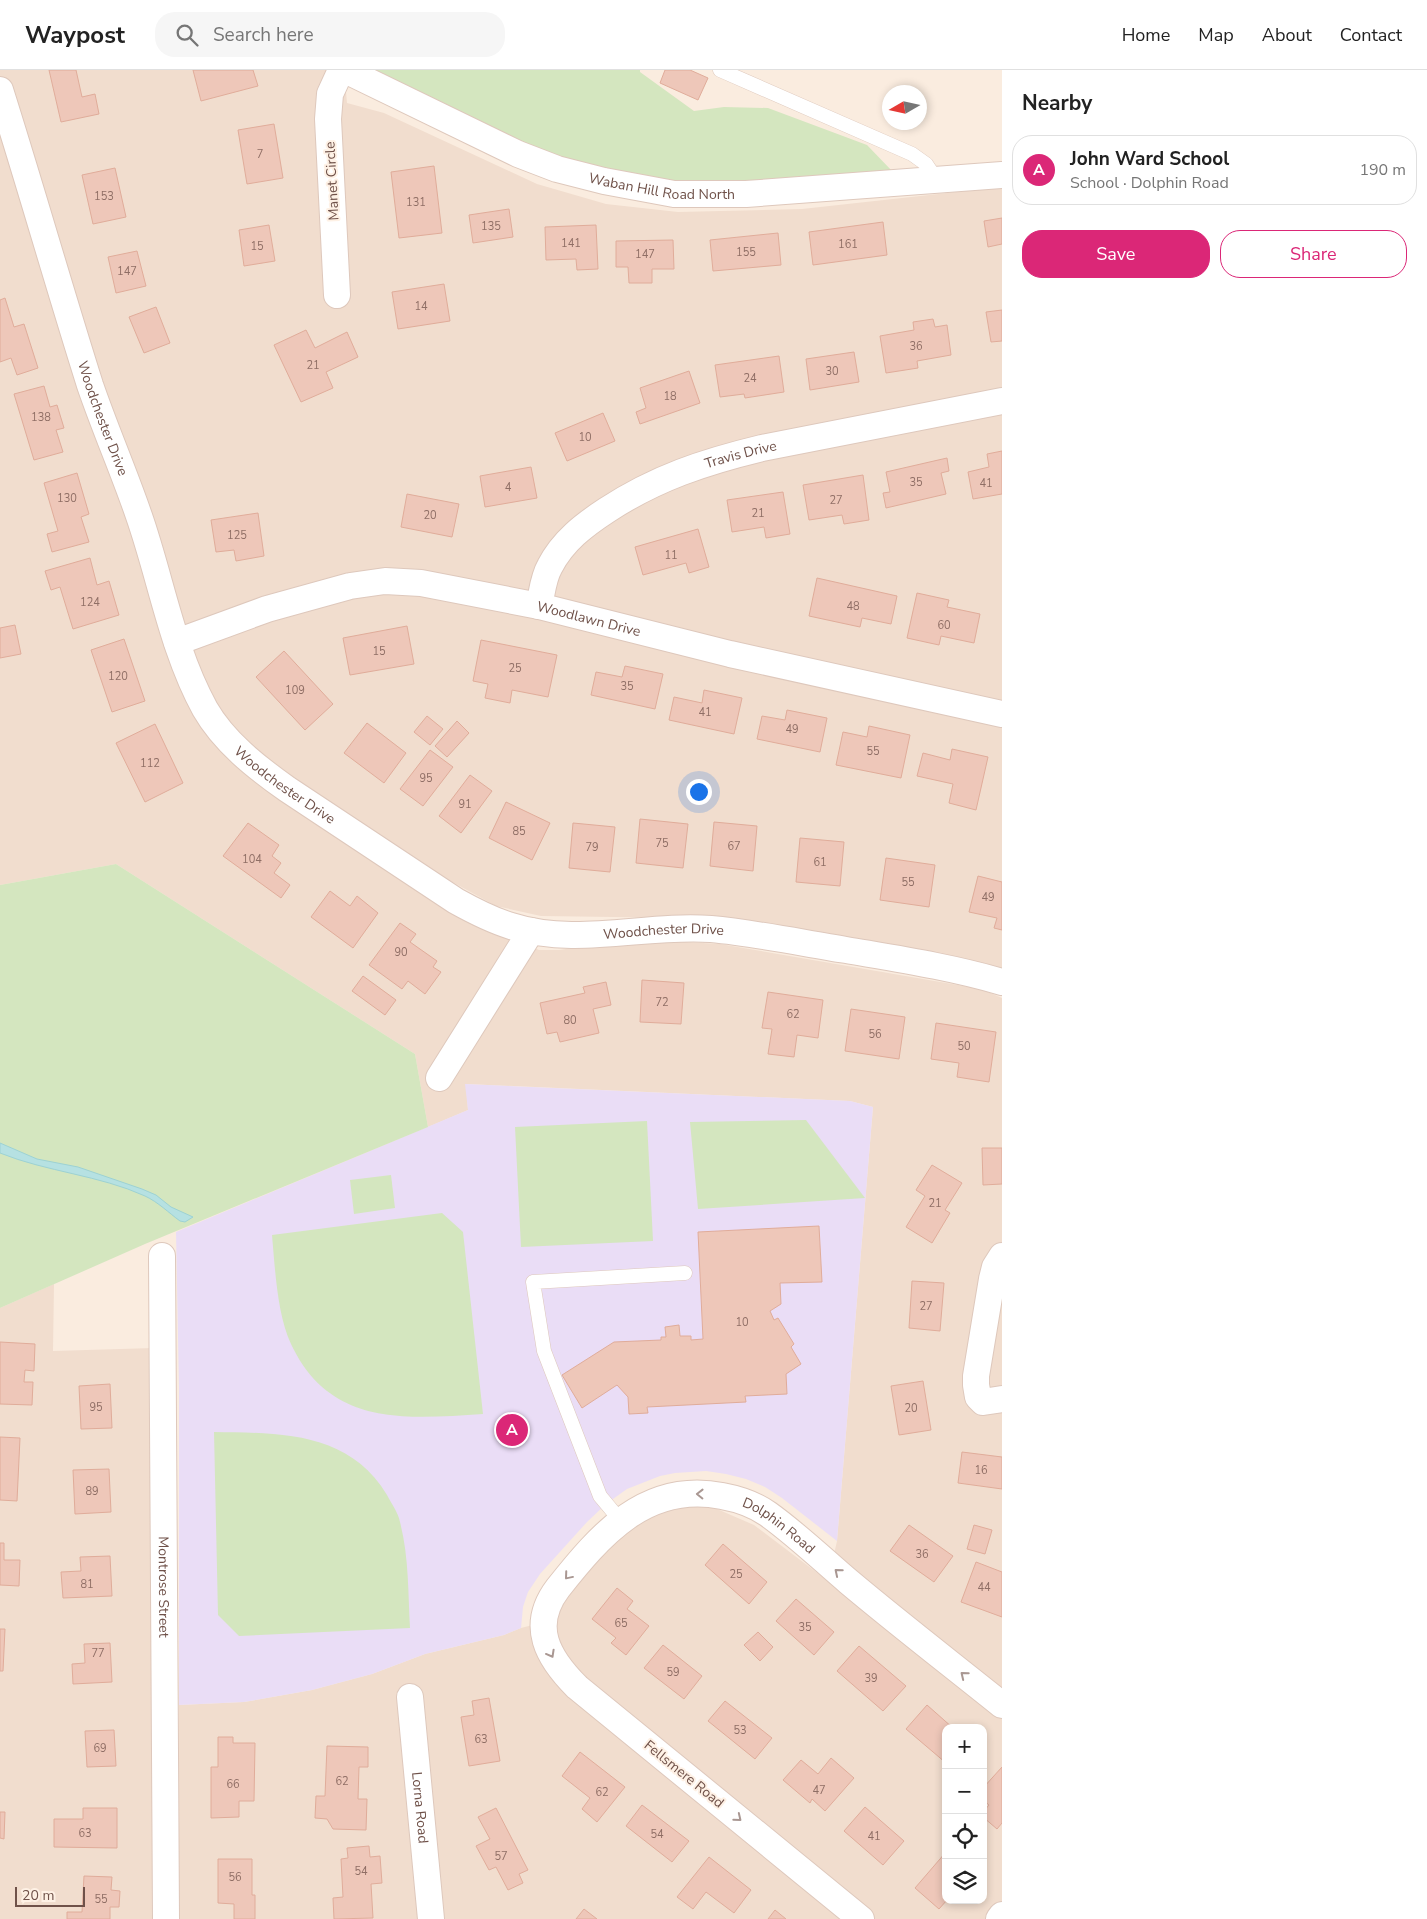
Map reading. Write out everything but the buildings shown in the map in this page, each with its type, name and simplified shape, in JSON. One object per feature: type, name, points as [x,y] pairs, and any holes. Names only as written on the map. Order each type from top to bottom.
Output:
[{"type":"street","name":"Manet Circle","points":[[337,295],[328,119],[330,94],[341,70]]},
{"type":"street","name":"Waban Hill Road North","points":[[345,70],[518,154],[558,170],[604,182],[674,194],[815,189],[1002,175]]},
{"type":"street","name":"Woodchester Drive","points":[[0,90],[91,387],[139,516],[177,642],[189,675],[206,711],[233,745],[265,774],[456,901],[483,916],[511,926],[531,931],[573,934],[660,929],[712,929],[946,968],[1002,982]]},
{"type":"street","name":"Travis Drive","points":[[539,606],[549,567],[556,555],[577,532],[623,500],[671,475],[730,455],[1002,401]]},
{"type":"street","name":"Woodlawn Drive","points":[[177,642],[267,609],[350,586],[384,581],[421,583],[539,606],[730,654],[1002,714]]},
{"type":"street","points":[[439,1078],[531,931]]},
{"type":"street","name":"Montrose Street","points":[[162,1256],[166,1919]]},
{"type":"street","points":[[1002,1256],[995,1267],[992,1279],[976,1376],[977,1393],[981,1400],[986,1403],[1002,1399]]},
{"type":"street","name":"Dolphin Road","points":[[547,1607],[567,1577],[620,1520],[648,1504],[680,1495],[712,1494],[732,1498],[750,1504],[767,1514],[1002,1705]]},
{"type":"street","name":"Fellsmere Road","points":[[547,1607],[543,1626],[546,1646],[557,1665],[572,1682],[861,1919]]},
{"type":"street","name":"Lorna Road","points":[[410,1697],[430,1919]]},
{"type":"street","points":[[999,1919],[1002,1915]]},
{"type":"lane","points":[[720,70],[912,154],[926,164],[936,179]]},
{"type":"lane","points":[[620,1520],[600,1496],[544,1351],[533,1282],[684,1273]]},
{"type":"shaded area","points":[[0,70],[344,70],[347,103],[384,113],[537,184],[606,204],[678,212],[802,209],[1002,187],[1002,974],[687,918],[541,916],[496,906],[378,841],[468,920],[539,950],[559,950],[635,939],[720,944],[981,989],[1002,998],[1002,1919],[178,1919],[179,1705],[244,1702],[312,1690],[372,1674],[425,1654],[504,1635],[521,1628],[556,1619],[570,1592],[594,1557],[633,1521],[660,1511],[699,1505],[717,1509],[754,1525],[828,1581],[837,1541],[873,1107],[850,1101],[466,1084],[468,1110],[428,1127],[415,1054],[116,864],[0,885]]},
{"type":"shaded area","points":[[465,1084],[850,1101],[873,1107],[837,1541],[782,1498],[765,1487],[746,1479],[706,1471],[660,1476],[627,1489],[606,1504],[587,1522],[540,1574],[528,1592],[523,1607],[521,1628],[504,1635],[425,1654],[372,1674],[312,1690],[244,1702],[179,1705],[179,1388],[176,1232],[468,1110]]},
{"type":"shaded area","points":[[54,1284],[53,1351],[154,1348],[154,1919],[0,1919],[0,1308]]},
{"type":"green space","points":[[369,70],[640,70],[640,72],[694,111],[724,107],[768,108],[867,145],[893,172],[700,186],[543,159]]},
{"type":"green space","points":[[116,864],[415,1054],[428,1127],[145,1244],[0,1308],[0,885]]},
{"type":"green space","points":[[806,1120],[865,1198],[698,1209],[690,1122]]},
{"type":"green space","points":[[647,1121],[653,1241],[521,1247],[515,1127]]},
{"type":"green space","points":[[391,1175],[395,1208],[354,1214],[350,1180]]},
{"type":"green space","points":[[442,1213],[463,1232],[483,1414],[426,1417],[399,1416],[373,1412],[349,1404],[327,1391],[307,1371],[291,1344],[286,1332],[280,1305],[272,1235]]},
{"type":"green space","points":[[214,1432],[287,1435],[310,1440],[332,1447],[353,1458],[371,1474],[387,1495],[400,1522],[407,1561],[410,1628],[239,1636],[218,1615]]},
{"type":"water","points":[[0,1143],[37,1159],[78,1167],[142,1189],[156,1195],[171,1207],[193,1217],[185,1222],[180,1221],[150,1198],[127,1189],[36,1165],[0,1153]]},
{"type":"place","name":"John Ward School","points":[[512,1430]]}]
